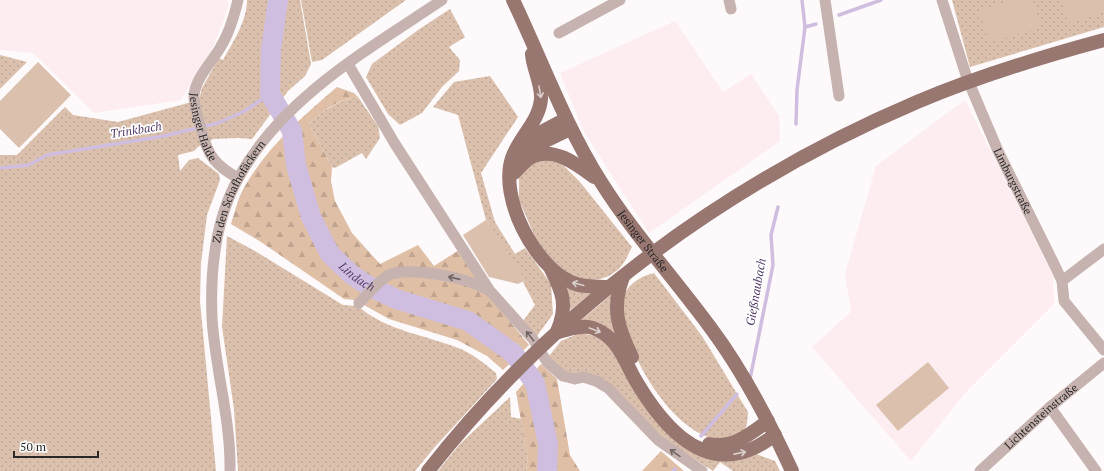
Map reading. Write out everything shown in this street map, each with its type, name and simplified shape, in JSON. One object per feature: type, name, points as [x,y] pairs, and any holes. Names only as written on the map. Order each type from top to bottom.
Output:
[{"type":"main road","name":"Jesinger Straße","points":[[513,0],[568,124],[602,183],[627,220],[711,328],[768,421],[792,471]]},
{"type":"main road","points":[[532,40],[532,63],[541,98],[537,113],[512,157],[512,177],[510,187],[519,219],[527,237],[550,268],[563,295],[564,302],[562,319],[554,335]]},
{"type":"main road","points":[[428,471],[469,421],[554,335],[610,287],[673,240],[740,194],[815,150],[889,114],[992,73],[1104,40]]},
{"type":"main road","points":[[512,157],[522,145],[534,136],[568,124]]},
{"type":"main road","points":[[512,177],[524,154],[568,124]]},
{"type":"main road","points":[[512,177],[529,158],[536,155],[549,154],[561,156],[577,164],[602,183]]},
{"type":"main road","points":[[550,268],[570,282],[579,285],[610,287]]},
{"type":"main road","points":[[628,274],[618,291],[616,315],[623,335],[647,387],[677,425],[700,442],[712,445],[725,445],[739,442],[768,421]]},
{"type":"main road","points":[[554,335],[585,327],[597,330],[608,336],[618,346],[635,379],[658,414],[678,435],[696,448],[716,454],[740,453],[756,447],[775,434]]},
{"type":"street","name":"Jesinger Halde","points":[[238,0],[235,16],[227,34],[199,80],[194,96],[196,112],[207,151],[216,164],[238,178]]},
{"type":"street","name":"Zu den Schafhofäckern","points":[[230,471],[227,418],[212,320],[212,290],[214,261],[222,219],[238,178],[264,140],[300,102],[348,64],[442,0]]},
{"type":"street","points":[[559,33],[620,0]]},
{"type":"street","points":[[825,0],[839,96]]},
{"type":"street","name":"Limburgstraße","points":[[942,0],[967,78],[998,151],[1062,281],[1064,301],[1104,350]]},
{"type":"street","points":[[348,64],[396,144],[490,291],[533,339],[547,362],[563,376],[575,379],[583,377],[596,381],[608,388],[658,440],[697,468]]},
{"type":"street","points":[[1062,281],[1104,250]]},
{"type":"street","points":[[361,301],[390,274],[404,272],[444,276],[476,283],[490,291]]},
{"type":"street","name":"Lichtensteinstraße","points":[[980,471],[1050,407],[1104,363]]},
{"type":"street","points":[[1050,407],[1096,471]]},
{"type":"shaded area","points":[[0,0],[228,0],[228,8],[214,45],[181,100],[94,113],[33,53],[0,50]]},
{"type":"shaded area","points":[[247,0],[300,0],[311,64],[305,76],[288,91],[252,139],[213,139],[198,147],[194,151],[178,155],[180,171],[189,160],[198,158],[219,174],[220,180],[207,215],[201,263],[200,301],[216,471],[0,471],[0,155],[17,155],[65,107],[73,115],[118,122],[199,100],[202,88],[219,58],[223,60],[239,31],[245,16]]},
{"type":"shaded area","points":[[301,0],[406,0],[322,60],[312,62]]},
{"type":"shaded area","points":[[952,0],[1104,0],[1104,27],[970,67]]},
{"type":"shaded area","points":[[1013,0],[1033,0],[1041,27],[989,43],[979,11]]},
{"type":"shaded area","points":[[1061,0],[1104,0],[1104,12],[1068,23]]},
{"type":"shaded area","points":[[450,9],[465,37],[449,47],[460,60],[459,71],[442,87],[422,113],[400,125],[388,114],[366,77],[372,64],[418,30]]},
{"type":"shaded area","points":[[675,21],[723,92],[751,74],[779,116],[780,141],[649,233],[583,130],[560,73]]},
{"type":"shaded area","points":[[0,55],[27,62],[0,89]]},
{"type":"shaded area","points":[[38,62],[71,95],[19,148],[0,129],[0,101]]},
{"type":"shaded area","points":[[490,76],[518,117],[481,173],[495,222],[515,254],[525,248],[551,284],[553,314],[537,336],[523,321],[535,305],[523,282],[525,280],[486,220],[458,115],[433,107],[454,82]]},
{"type":"shaded area","points":[[358,97],[378,126],[380,138],[366,159],[362,153],[335,168],[332,167],[309,124],[331,106],[350,98]]},
{"type":"shaded area","points":[[965,100],[1053,275],[1054,304],[965,393],[911,461],[812,347],[851,312],[845,274],[876,166]]},
{"type":"shaded area","points":[[544,159],[562,164],[580,182],[632,247],[619,269],[609,276],[589,280],[572,276],[549,258],[536,239],[519,200],[519,175],[525,167]]},
{"type":"shaded area","points":[[486,220],[526,280],[518,284],[489,277],[463,235]]},
{"type":"shaded area","points":[[227,236],[255,251],[343,305],[358,306],[381,321],[394,327],[466,351],[496,373],[497,379],[415,471],[238,471],[234,409],[222,327]]},
{"type":"shaded area","points":[[654,273],[702,336],[748,412],[745,428],[741,433],[732,437],[712,438],[692,429],[673,412],[655,390],[641,366],[629,341],[623,318],[623,299],[627,289],[631,285],[644,276]]},
{"type":"shaded area","points":[[562,281],[594,291],[568,312]]},
{"type":"shaded area","points":[[612,294],[611,311],[619,340],[579,322]]},
{"type":"shaded area","points":[[580,333],[601,337],[609,345],[671,436],[756,454],[775,461],[780,471],[733,471],[720,462],[713,471],[658,436],[611,385],[566,372],[555,365],[549,356],[561,341]]},
{"type":"shaded area","points":[[928,362],[949,388],[898,431],[876,405]]},
{"type":"shaded area","points":[[510,397],[511,417],[521,419],[528,460],[526,471],[438,471],[460,444]]},
{"type":"green space","points":[[337,87],[354,93],[358,97],[343,100],[331,106],[309,124],[332,167],[331,181],[335,201],[352,233],[380,264],[418,245],[434,266],[459,250],[504,314],[529,345],[503,370],[487,356],[457,340],[389,319],[355,300],[344,299],[261,242],[231,224],[243,190],[254,171],[264,158],[286,133]]},
{"type":"green space","points":[[541,364],[557,379],[570,455],[580,471],[526,471],[528,460],[516,392]]},
{"type":"green space","points":[[661,451],[684,471],[642,471]]},
{"type":"waterway","name":"Lindach","points":[[278,0],[271,50],[270,94],[292,131],[296,165],[311,217],[330,254],[352,275],[367,285],[396,299],[468,321],[513,353],[535,383],[548,444],[547,471]]},
{"type":"waterway","name":"Gießnaubach","points":[[796,124],[797,90],[805,27],[802,0]]},
{"type":"waterway","points":[[839,15],[881,0]]},
{"type":"waterway","points":[[805,27],[816,24]]},
{"type":"waterway","name":"Trinkbach","points":[[0,168],[29,165],[47,155],[164,136],[218,123],[243,112],[270,94]]},
{"type":"waterway","name":"Gießnaubach","points":[[750,379],[773,265],[771,235],[778,207]]},
{"type":"waterway","name":"Gießnaubach","points":[[701,436],[737,394]]}]
